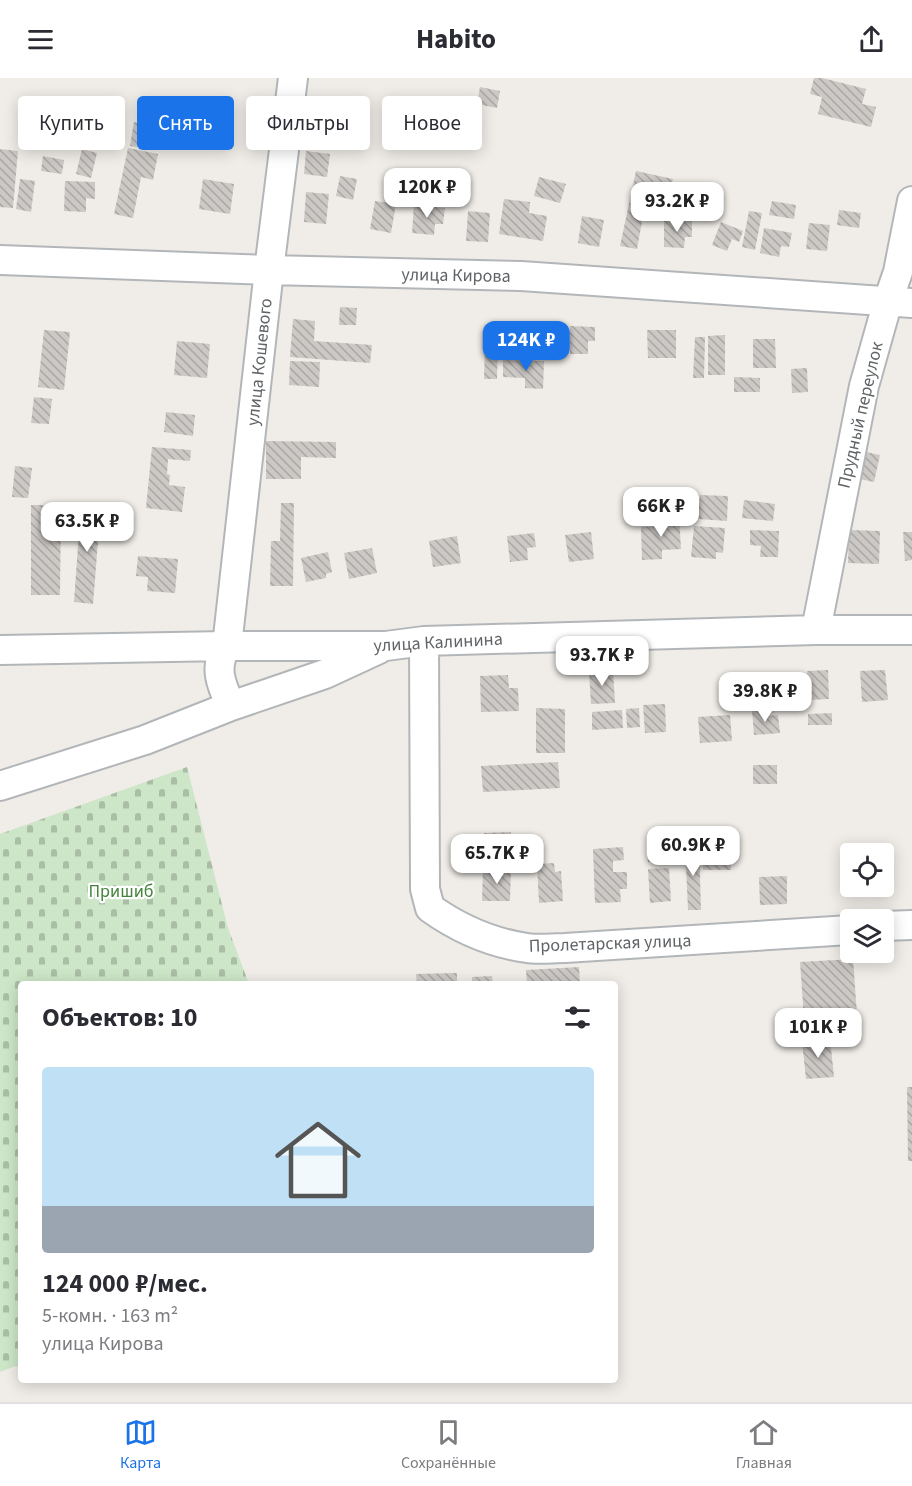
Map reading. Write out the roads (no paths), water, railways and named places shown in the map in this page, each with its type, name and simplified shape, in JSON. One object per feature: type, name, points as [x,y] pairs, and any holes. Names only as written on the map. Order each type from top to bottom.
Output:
[{"type":"street","name":"улица Кошевого","points":[[231,706],[220,682],[220,655],[227,646],[268,270],[293,78]]},
{"type":"street","name":"Прудный переулок","points":[[816,630],[861,398],[900,302],[898,272],[912,201]]},
{"type":"street","name":"улица Кирова","points":[[0,260],[520,276],[900,302]]},
{"type":"street","name":"улица Калинина","points":[[0,650],[386,645],[424,641],[816,630],[912,630]]},
{"type":"street","name":"Пролетарская улица","points":[[424,641],[426,889],[430,908],[446,920],[486,938],[528,948],[565,948],[840,931]]},
{"type":"street","points":[[0,786],[145,740],[231,706],[326,674],[386,645]]},
{"type":"street","points":[[894,926],[912,925]]},
{"type":"park label","name":"Пришиб","points":[[121,891]]}]
